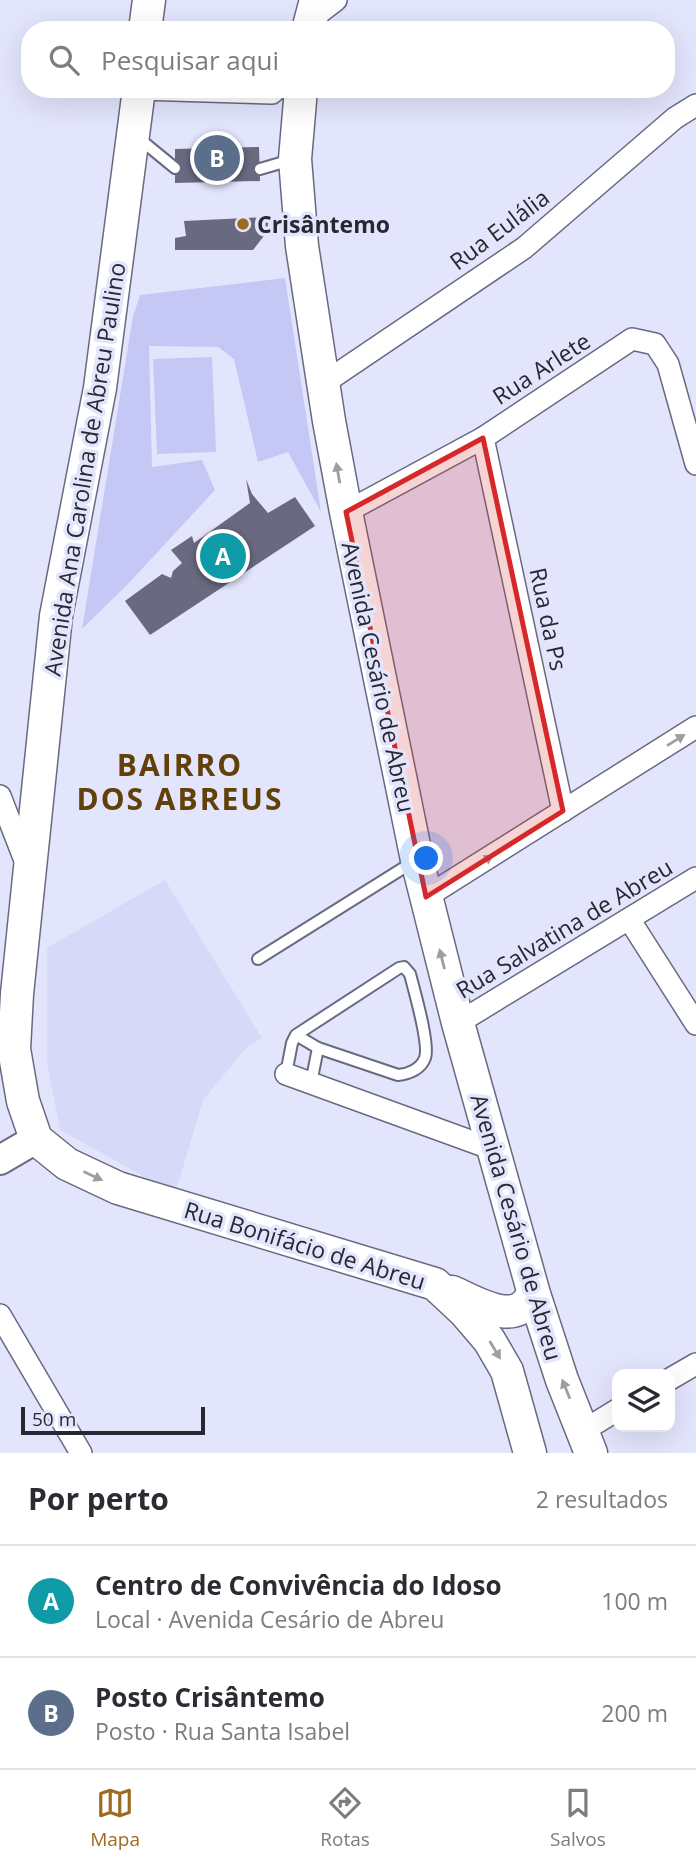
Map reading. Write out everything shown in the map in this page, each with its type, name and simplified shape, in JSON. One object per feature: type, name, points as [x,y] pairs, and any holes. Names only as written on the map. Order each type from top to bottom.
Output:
[{"type":"main road","name":"Avenida Ana Carolina de Abreu Paulino","points":[[36,1139],[23,1101],[14,1049],[17,994],[56,616],[100,388],[138,98]]},
{"type":"main road","name":"Avenida Cesário de Abreu","points":[[285,98],[295,151],[302,246],[346,512],[417,860],[458,1023],[533,1292],[562,1380],[587,1442]]},
{"type":"main road","name":"Rua Bonifácio de Abreu","points":[[36,1139],[67,1164],[118,1188],[435,1284],[465,1312],[489,1340],[507,1371],[530,1453]]},
{"type":"main road","points":[[435,1284],[499,1312],[522,1308],[529,1303],[533,1292]]},
{"type":"street","points":[[311,17],[336,0]]},
{"type":"street","name":"Rua Eulália","points":[[324,383],[524,248],[676,118],[696,105]]},
{"type":"street","name":"Rua Arlete","points":[[346,512],[483,438],[632,339],[655,344],[668,364],[696,464]]},
{"type":"street","name":"Rua da Ps","points":[[483,438],[563,811]]},
{"type":"street","points":[[426,897],[696,727]]},
{"type":"street","points":[[0,796],[30,872]]},
{"type":"street","name":"Rua Salvatina de Abreu","points":[[458,1023],[696,878]]},
{"type":"street","points":[[629,919],[696,1024]]},
{"type":"street","points":[[286,1074],[495,1150]]},
{"type":"street","points":[[0,1160],[36,1139]]},
{"type":"street","points":[[0,1315],[81,1453]]},
{"type":"street","points":[[675,1376],[696,1364]]},
{"type":"street","points":[[587,1442],[612,1415]]},
{"type":"lane","points":[[134,134],[175,168]]},
{"type":"lane","points":[[260,169],[295,151]]},
{"type":"lane","points":[[258,959],[417,860]]},
{"type":"lane","points":[[286,1074],[296,1035],[399,968],[408,969],[426,1044],[425,1057],[419,1067],[408,1074],[398,1075],[318,1048],[296,1035]]},
{"type":"lane","points":[[311,1083],[318,1048]]},
{"type":"highlighted area","points":[[483,438],[563,811],[426,897],[346,512]]},
{"type":"shaded area","points":[[285,278],[321,512],[288,452],[258,462],[234,359],[218,347],[149,346],[152,467],[202,460],[215,490],[128,584],[82,629],[133,316],[140,295]]},
{"type":"shaded area","points":[[212,357],[216,452],[157,454],[153,359]]},
{"type":"shaded area","points":[[165,880],[262,1038],[248,1046],[203,1100],[175,1194],[60,1130],[47,1063],[47,948]]},
{"type":"building","points":[[259,147],[260,181],[175,183],[175,149]]},
{"type":"building","points":[[269,217],[267,232],[253,250],[175,250],[175,238],[186,236],[184,221]]},
{"type":"building","points":[[246,479],[252,494],[268,513],[295,497],[315,526],[150,635],[125,601],[162,574],[171,578],[173,571],[182,563],[171,550],[192,536],[194,543],[250,503]]},
{"type":"place","name":"Posto Crisântemo","points":[[217,158]]},
{"type":"place","name":"Crisântemo","points":[[243,224]]},
{"type":"place","name":"Centro de Convivência do Idoso","points":[[223,556]]},
{"type":"district","name":"BAIRRO DOS ABREUS","points":[[180,781]]}]
